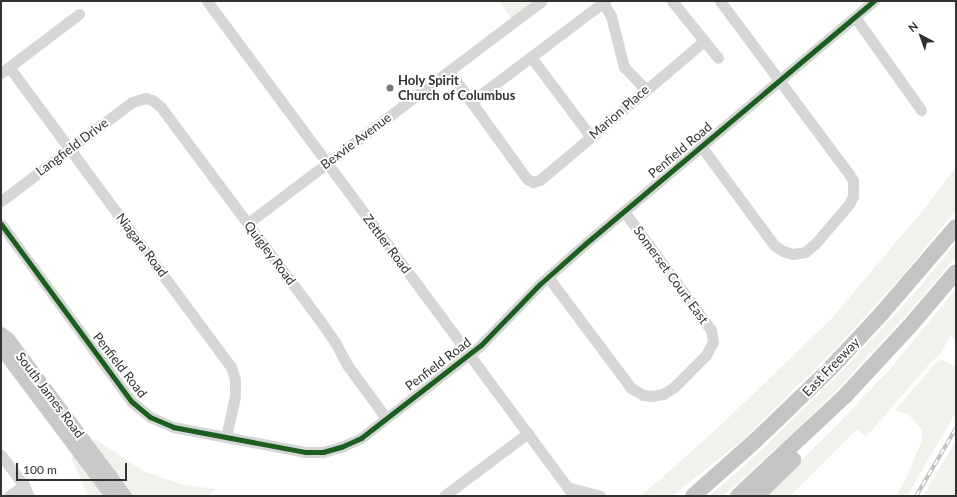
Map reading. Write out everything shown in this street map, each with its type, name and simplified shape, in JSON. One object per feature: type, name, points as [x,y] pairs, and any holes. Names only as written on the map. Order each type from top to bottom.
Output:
[{"type":"highway","name":"East Freeway","points":[[693,496],[756,440],[828,371],[882,313],[956,226]]},
{"type":"highway","points":[[738,496],[814,426],[899,338],[956,272]]},
{"type":"highway","points":[[756,496],[807,446],[814,426]]},
{"type":"main road","name":"South James Road","points":[[1,334],[8,339],[125,496]]},
{"type":"main road","name":"South James Road","points":[[1,348],[112,496]]},
{"type":"street","name":"Zettler Road","points":[[207,1],[571,492],[600,496]]},
{"type":"street","name":"Bexvie Avenue","points":[[248,223],[542,1]]},
{"type":"street","points":[[449,71],[471,102],[603,1],[610,16],[624,67],[645,89]]},
{"type":"street","points":[[672,1],[718,58]]},
{"type":"street","points":[[701,146],[774,245],[782,251],[793,254],[805,252],[815,244],[849,204],[853,196],[854,188],[849,174],[720,1]]},
{"type":"street","name":"Penfield Road","points":[[1,224],[131,400],[150,417],[173,427],[305,452],[323,452],[341,447],[361,438],[482,345],[548,277],[624,211],[874,1]]},
{"type":"street","points":[[5,70],[79,14]]},
{"type":"street","points":[[855,17],[921,110]]},
{"type":"street","name":"Marion Place","points":[[471,102],[527,179],[533,182],[540,180],[645,89],[704,41]]},
{"type":"street","points":[[531,57],[591,137]]},
{"type":"street","name":"Niagara Road","points":[[5,70],[70,149],[231,367],[235,379],[235,396],[226,437]]},
{"type":"street","name":"Langfield Drive","points":[[1,201],[132,102],[145,98]]},
{"type":"street","name":"Quigley Road","points":[[145,98],[160,106],[321,322],[335,342],[348,366],[386,418]]},
{"type":"street","name":"Somerset Court East","points":[[548,277],[626,382],[637,392],[651,396],[664,394],[674,387],[706,356],[713,342],[711,330],[624,211]]},
{"type":"street","points":[[448,495],[528,433]]},
{"type":"street","points":[[1,455],[24,485],[29,496]]},
{"type":"street","points":[[9,496],[24,485]]},
{"type":"shaded area","points":[[499,1],[534,1],[511,18]]},
{"type":"shaded area","points":[[956,166],[956,210],[898,281],[835,349],[745,438],[672,496],[641,496],[721,425],[833,317],[929,203]]},
{"type":"shaded area","points":[[956,242],[956,257],[910,311],[841,386],[791,435],[723,496],[709,496],[756,455],[846,367],[917,290]]},
{"type":"shaded area","points":[[956,289],[956,338],[950,336],[940,355],[932,361],[866,437],[857,429],[790,496],[765,496],[829,433],[890,369]]},
{"type":"shaded area","points":[[943,360],[954,366],[956,364],[956,412],[907,496],[896,496],[906,479],[922,440],[922,430],[908,414],[895,410],[938,361]]},
{"type":"shaded area","points":[[95,439],[143,471],[184,485],[216,489],[208,496],[135,496],[91,442]]},
{"type":"shaded area","points":[[956,440],[956,496],[923,496]]},
{"type":"shaded area","points":[[75,454],[103,496],[88,496],[71,457]]},
{"type":"railway","points":[[916,496],[956,428]]},
{"type":"cycle path","points":[[1,224],[131,401],[150,417],[173,427],[305,452],[323,452],[341,447],[361,438],[481,345],[540,284],[585,244],[874,1]]},
{"type":"place","name":"Holy Spirit Church of Columbus","points":[[390,88]]}]
